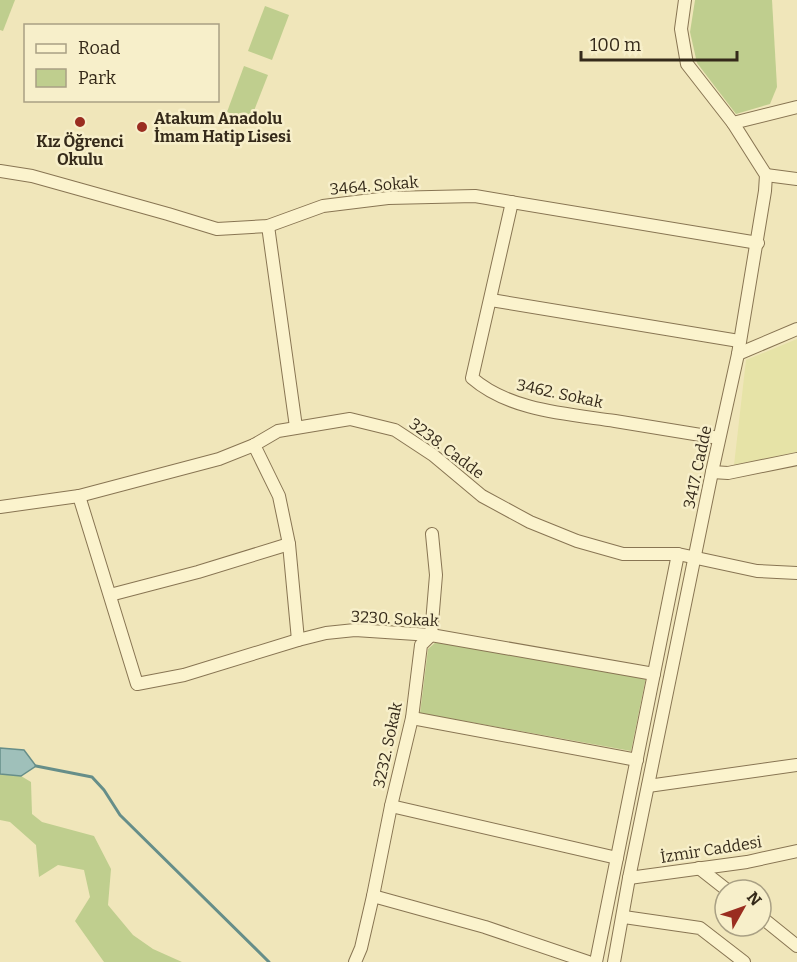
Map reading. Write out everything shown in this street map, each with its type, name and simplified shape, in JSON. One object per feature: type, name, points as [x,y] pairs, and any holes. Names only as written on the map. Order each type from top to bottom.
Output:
[{"type":"street","points":[[685,0],[681,29],[687,64],[733,123],[766,175],[797,179]]},
{"type":"street","points":[[733,123],[797,107]]},
{"type":"street","name":"3464. Sokak","points":[[0,171],[32,176],[217,229],[268,226],[323,206],[388,198],[475,196],[758,243]]},
{"type":"street","name":"3417. Cadde","points":[[614,962],[624,917],[629,878],[738,347],[758,243],[766,175]]},
{"type":"street","name":"3462. Sokak","points":[[512,202],[472,378],[483,388],[522,403],[552,411],[719,438]]},
{"type":"street","points":[[268,226],[296,427]]},
{"type":"street","points":[[491,300],[738,347],[797,329]]},
{"type":"street","name":"3238. Cadde","points":[[0,507],[79,496],[219,459],[254,445],[278,431],[350,419],[395,430],[433,455],[483,496],[530,522],[577,541],[623,554],[678,554],[757,571],[797,573]]},
{"type":"street","points":[[254,445],[279,496],[289,544],[298,640]]},
{"type":"street","points":[[712,472],[728,473],[797,459]]},
{"type":"street","points":[[79,496],[110,595],[198,572],[289,544]]},
{"type":"street","name":"3232. Sokak","points":[[355,962],[361,948],[412,718],[421,645],[430,634],[436,575],[432,534]]},
{"type":"street","points":[[596,962],[678,554]]},
{"type":"street","name":"3230. Sokak","points":[[110,595],[137,684],[184,675],[326,633],[355,630],[430,634],[654,674]]},
{"type":"street","points":[[412,718],[637,760]]},
{"type":"street","points":[[648,786],[797,765]]},
{"type":"street","points":[[391,806],[617,858]]},
{"type":"street","name":"İzmir Caddesi","points":[[629,878],[747,862],[797,850]]},
{"type":"street","points":[[699,868],[713,879]]},
{"type":"street","points":[[373,896],[485,927],[588,962]]},
{"type":"street","points":[[624,917],[700,928],[744,962]]},
{"type":"street","points":[[773,927],[797,946]]},
{"type":"shaded area","points":[[797,339],[797,452],[734,465],[746,360]]},
{"type":"green space","points":[[0,0],[15,0],[3,31],[0,30]]},
{"type":"green space","points":[[695,0],[772,0],[777,87],[770,104],[736,114],[697,63],[690,32]]},
{"type":"green space","points":[[265,6],[289,15],[272,60],[248,51]]},
{"type":"green space","points":[[244,66],[268,75],[250,121],[227,112]]},
{"type":"green space","points":[[437,641],[646,677],[631,751],[420,713],[428,649]]},
{"type":"green space","points":[[0,774],[21,776],[31,782],[32,814],[42,822],[94,836],[111,869],[108,905],[133,935],[153,949],[182,962],[104,962],[75,921],[90,897],[84,870],[58,865],[39,877],[36,845],[10,822],[0,820]]},
{"type":"water","points":[[0,748],[24,750],[36,766],[21,776],[0,774]]},
{"type":"waterway","points":[[36,766],[92,777],[104,790],[120,815],[269,962]]},
{"type":"place","name":"Kız Öğrenci Okulu","points":[[80,122]]},
{"type":"place","name":"Atakum Anadolu İmam Hatip Lisesi","points":[[142,127]]}]
